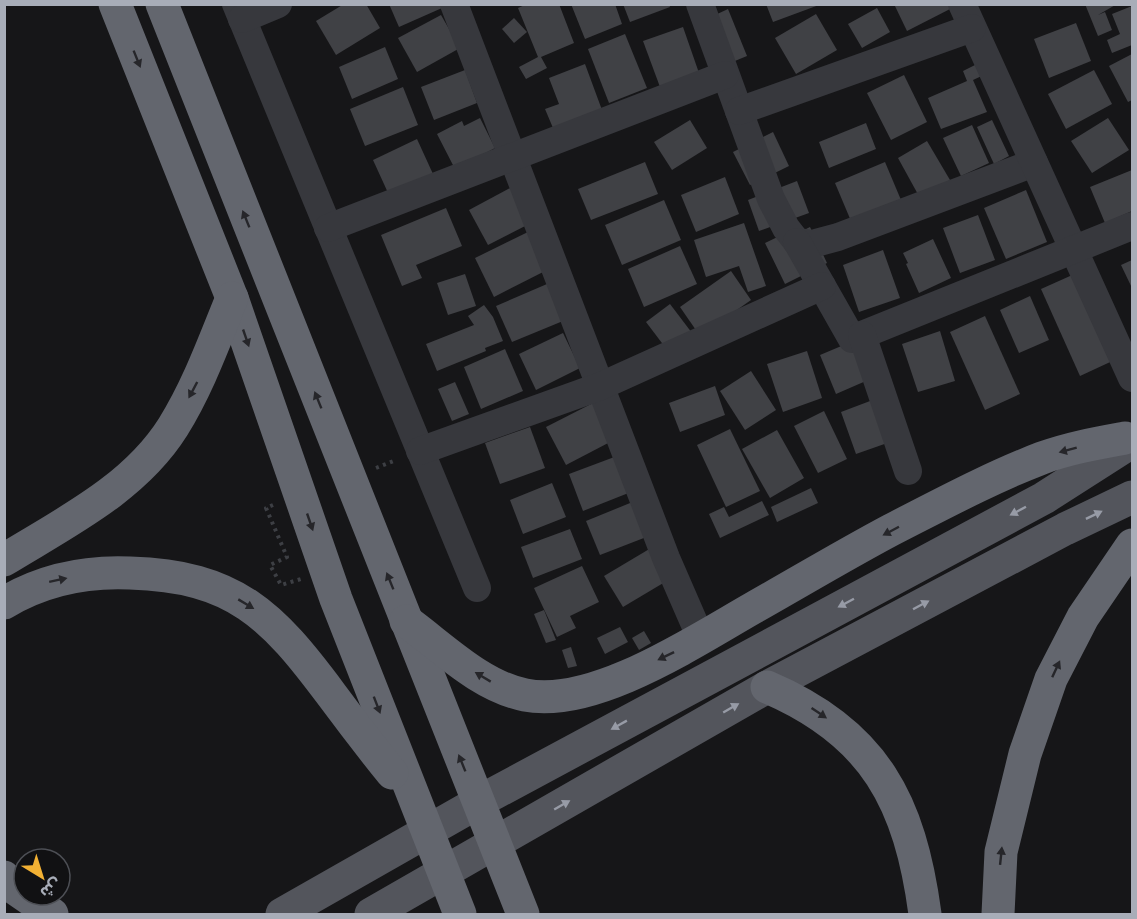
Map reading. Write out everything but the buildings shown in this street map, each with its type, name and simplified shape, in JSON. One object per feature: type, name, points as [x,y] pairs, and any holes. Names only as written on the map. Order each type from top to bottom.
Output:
[{"type":"highway","points":[[115,4],[232,298],[336,599],[460,915]]},
{"type":"highway","points":[[162,4],[523,915]]},
{"type":"highway","points":[[4,560],[107,496],[147,460],[172,429],[196,387],[232,298]]},
{"type":"highway","points":[[406,621],[499,686],[525,695],[544,696],[585,692],[612,682],[685,647],[848,553],[1007,473],[1065,451],[1127,438]]},
{"type":"highway","points":[[998,915],[1001,852],[1025,754],[1051,679],[1083,616],[1132,545]]},
{"type":"highway","points":[[4,603],[43,583],[97,572],[150,573],[188,580],[236,597],[267,618],[294,644],[413,799]]},
{"type":"highway","points":[[766,687],[801,702],[820,714],[869,758],[891,791],[906,824],[920,879],[925,915]]},
{"type":"highway","points":[[4,877],[14,888],[52,915]]},
{"type":"main road","points":[[1127,438],[1124,469],[1132,481]]},
{"type":"main road","points":[[282,915],[493,794],[1044,498],[1127,438]]},
{"type":"main road","points":[[371,915],[766,687],[1065,529],[1132,497]]},
{"type":"street","points":[[278,4],[239,12],[477,588]]},
{"type":"street","points":[[454,4],[666,558],[696,627]]},
{"type":"street","points":[[700,4],[771,199],[852,339],[1132,226]]},
{"type":"street","points":[[739,111],[968,16],[1034,164],[1076,249],[1132,378]]},
{"type":"street","points":[[328,228],[725,75]]},
{"type":"street","points":[[797,242],[812,244],[838,237],[1034,164]]},
{"type":"street","points":[[420,451],[600,386],[822,286]]},
{"type":"street","points":[[862,335],[908,471]]},
{"type":"path","points":[[266,508],[287,557],[270,565]]}]
